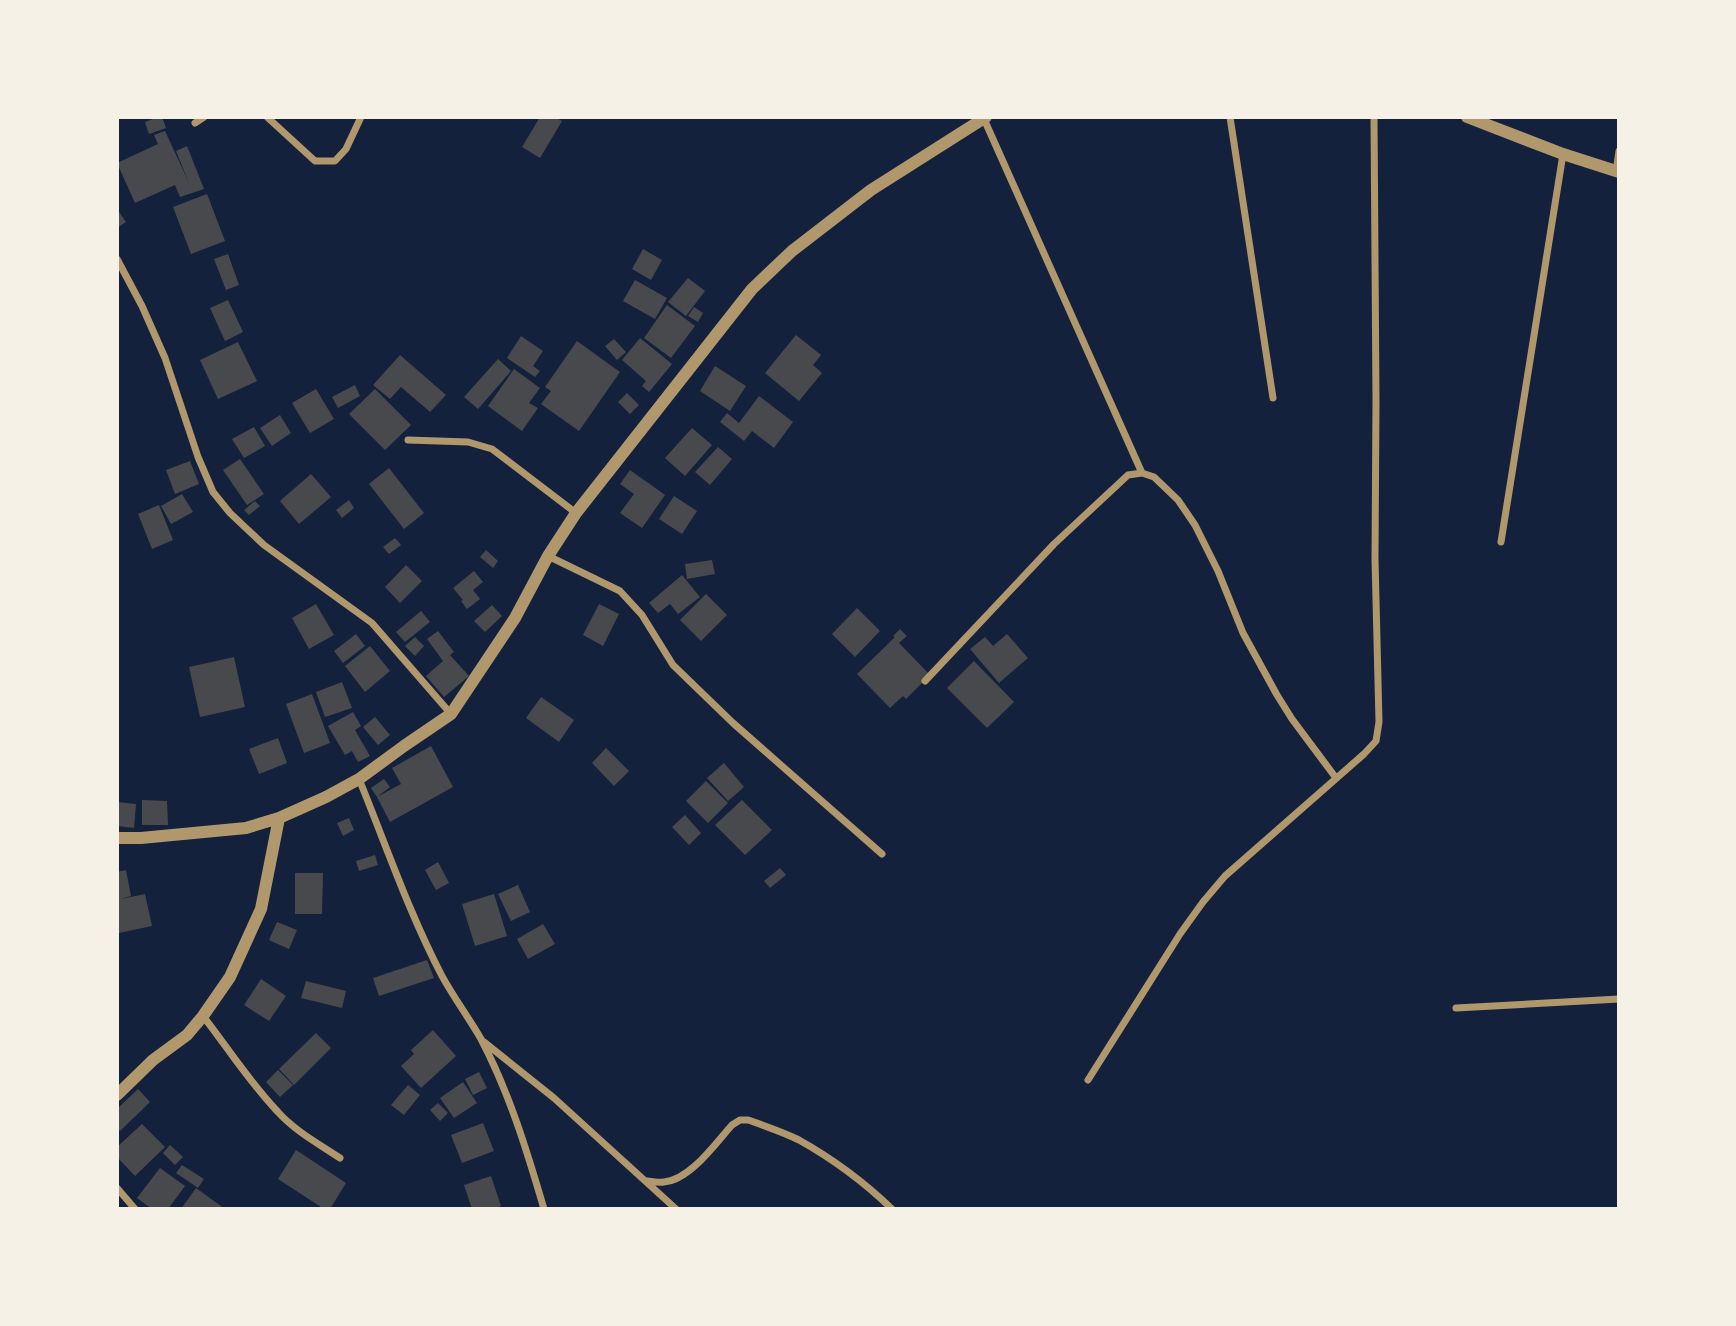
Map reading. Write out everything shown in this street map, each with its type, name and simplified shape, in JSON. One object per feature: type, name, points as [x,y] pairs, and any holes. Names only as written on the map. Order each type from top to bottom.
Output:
[{"type":"street","points":[[195,123],[204,117]]},
{"type":"street","points":[[267,117],[315,161],[335,161],[346,149],[361,117]]},
{"type":"street","points":[[1230,117],[1273,398]]},
{"type":"street","points":[[1088,1080],[1180,934],[1225,876],[1376,741],[1379,722],[1375,559],[1374,117]]},
{"type":"street","points":[[1467,117],[1618,172],[1619,150]]},
{"type":"street","points":[[117,838],[246,828],[279,818],[359,779],[451,714],[514,618],[548,556],[576,513],[751,289],[792,251],[871,190],[985,118],[1142,472]]},
{"type":"street","points":[[1501,542],[1563,154]]},
{"type":"street","points":[[117,260],[142,306],[165,358],[198,457],[213,492],[230,513],[264,545],[372,623],[451,714]]},
{"type":"street","points":[[408,440],[468,442],[492,449],[576,513]]},
{"type":"street","points":[[926,681],[1054,544],[1128,475],[1142,472],[1154,477],[1178,500],[1195,526],[1218,571],[1243,633],[1277,695],[1336,778]]},
{"type":"street","points":[[548,556],[620,591],[642,615],[673,665],[752,740],[882,854]]},
{"type":"street","points":[[359,779],[442,976],[481,1039],[504,1089],[544,1209]]},
{"type":"street","points":[[117,1095],[153,1060],[187,1035],[204,1016],[230,977],[261,909],[279,818]]},
{"type":"street","points":[[1456,1008],[1619,999]]},
{"type":"street","points":[[204,1016],[279,1114],[340,1158]]},
{"type":"street","points":[[481,1039],[554,1098],[676,1209]]},
{"type":"street","points":[[647,1181],[678,1179],[692,1169],[732,1125],[748,1119],[797,1139],[872,1189],[892,1209]]},
{"type":"street","points":[[117,1188],[135,1209]]},
{"type":"building","points":[[162,117],[166,128],[149,134],[145,122]]},
{"type":"building","points":[[540,117],[555,117],[562,121],[540,158],[522,147]]},
{"type":"building","points":[[165,131],[189,183],[176,151],[187,146],[204,189],[180,197],[175,185],[135,203],[117,163],[158,144],[154,135]]},
{"type":"building","points":[[207,194],[225,241],[191,254],[173,207]]},
{"type":"building","points":[[117,209],[126,222],[117,228]]},
{"type":"building","points":[[643,249],[662,260],[651,280],[632,269]]},
{"type":"building","points":[[228,254],[239,285],[226,290],[214,259]]},
{"type":"building","points":[[688,278],[705,291],[686,316],[668,302]]},
{"type":"building","points":[[635,280],[667,298],[655,319],[623,301]]},
{"type":"building","points":[[228,300],[243,332],[225,341],[210,308]]},
{"type":"building","points":[[667,305],[695,326],[671,358],[644,338]]},
{"type":"building","points":[[694,307],[703,313],[698,322],[688,316]]},
{"type":"building","points":[[796,335],[821,355],[813,365],[822,373],[799,401],[765,373]]},
{"type":"building","points":[[521,336],[543,351],[533,366],[540,371],[535,377],[507,358]]},
{"type":"building","points":[[640,338],[672,364],[649,392],[642,386],[646,381],[622,360]]},
{"type":"building","points":[[614,339],[626,352],[617,360],[605,346]]},
{"type":"building","points":[[577,341],[620,372],[579,431],[541,404],[551,391],[545,387]]},
{"type":"building","points":[[238,342],[257,381],[218,399],[200,360]]},
{"type":"building","points":[[400,355],[446,395],[430,412],[401,387],[390,399],[373,385]]},
{"type":"building","points":[[498,359],[511,371],[478,409],[464,397]]},
{"type":"building","points":[[715,366],[746,386],[730,411],[700,391]]},
{"type":"building","points":[[514,369],[540,388],[529,403],[538,408],[522,431],[488,406]]},
{"type":"building","points":[[355,385],[360,396],[338,408],[332,397]]},
{"type":"building","points":[[316,389],[334,419],[310,433],[292,403]]},
{"type":"building","points":[[375,389],[411,425],[385,450],[349,414]]},
{"type":"building","points":[[627,393],[639,405],[630,414],[618,402]]},
{"type":"building","points":[[759,396],[793,422],[774,448],[752,431],[744,441],[720,422],[727,413],[739,423]]},
{"type":"building","points":[[280,415],[291,433],[272,446],[260,428]]},
{"type":"building","points":[[254,427],[265,446],[244,458],[232,439]]},
{"type":"building","points":[[692,428],[712,445],[685,476],[665,458]]},
{"type":"building","points":[[718,447],[732,459],[710,485],[695,472]]},
{"type":"building","points":[[240,459],[264,494],[247,505],[223,470]]},
{"type":"building","points":[[190,461],[199,484],[175,494],[166,470]]},
{"type":"building","points":[[389,468],[424,513],[404,529],[369,484]]},
{"type":"building","points":[[630,470],[665,495],[642,528],[620,513],[634,494],[620,484]]},
{"type":"building","points":[[311,474],[331,497],[299,524],[280,501]]},
{"type":"building","points":[[182,494],[193,512],[171,524],[161,506]]},
{"type":"building","points":[[674,496],[697,511],[682,534],[659,519]]},
{"type":"building","points":[[349,500],[354,508],[342,518],[336,510]]},
{"type":"building","points":[[255,501],[260,506],[249,515],[244,510]]},
{"type":"building","points":[[159,505],[173,540],[152,549],[138,514]]},
{"type":"building","points":[[395,538],[401,545],[389,554],[383,547]]},
{"type":"building","points":[[486,550],[498,561],[493,568],[480,557]]},
{"type":"building","points":[[712,560],[715,574],[687,579],[685,564]]},
{"type":"building","points":[[406,565],[422,581],[400,603],[385,587]]},
{"type":"building","points":[[474,571],[483,582],[473,590],[480,599],[467,609],[453,588]]},
{"type":"building","points":[[682,575],[700,597],[678,614],[670,604],[658,613],[649,603]]},
{"type":"building","points":[[706,594],[727,615],[701,641],[680,620]]},
{"type":"building","points":[[316,604],[334,635],[309,649],[292,618]]},
{"type":"building","points":[[599,604],[619,614],[603,646],[583,635]]},
{"type":"building","points":[[492,605],[502,616],[485,632],[474,621]]},
{"type":"building","points":[[857,608],[880,631],[855,657],[832,634]]},
{"type":"building","points":[[421,611],[430,622],[405,642],[396,632]]},
{"type":"building","points":[[900,629],[907,636],[899,643],[930,675],[906,699],[903,696],[890,708],[857,674]]},
{"type":"building","points":[[438,631],[454,652],[450,655],[469,676],[444,697],[426,676],[443,661],[427,639]]},
{"type":"building","points":[[356,634],[365,646],[343,663],[334,651]]},
{"type":"building","points":[[1007,634],[1028,658],[999,683],[970,649],[985,637],[993,646]]},
{"type":"building","points":[[415,637],[424,646],[415,656],[405,646]]},
{"type":"building","points":[[370,646],[390,671],[365,692],[345,666]]},
{"type":"building","points":[[234,657],[245,707],[200,717],[189,667]]},
{"type":"building","points":[[974,661],[1014,702],[987,728],[947,688]]},
{"type":"building","points":[[342,682],[352,708],[325,717],[316,692]]},
{"type":"building","points":[[312,694],[330,743],[304,753],[286,704]]},
{"type":"building","points":[[541,697],[574,720],[559,742],[526,718]]},
{"type":"building","points":[[353,712],[361,726],[355,730],[370,756],[358,762],[352,751],[345,755],[328,726]]},
{"type":"building","points":[[375,717],[390,735],[378,745],[363,727]]},
{"type":"building","points":[[278,738],[287,763],[259,774],[249,749]]},
{"type":"building","points":[[431,746],[453,787],[390,822],[377,797],[401,784],[392,768]]},
{"type":"building","points":[[606,748],[629,771],[614,786],[592,763]]},
{"type":"building","points":[[724,763],[744,787],[728,801],[707,778]]},
{"type":"building","points":[[384,779],[390,787],[377,797],[371,788]]},
{"type":"building","points":[[706,781],[728,803],[708,823],[686,801]]},
{"type":"building","points":[[142,800],[167,801],[168,825],[142,825]]},
{"type":"building","points":[[742,800],[772,830],[745,855],[715,825]]},
{"type":"building","points":[[117,802],[136,804],[134,828],[117,826]]},
{"type":"building","points":[[685,815],[701,833],[689,845],[672,827]]},
{"type":"building","points":[[349,818],[354,830],[343,836],[337,823]]},
{"type":"building","points":[[375,855],[378,865],[359,871],[356,861]]},
{"type":"building","points":[[438,862],[449,883],[436,890],[425,870]]},
{"type":"building","points":[[780,868],[786,875],[770,888],[764,881]]},
{"type":"building","points":[[126,870],[131,896],[121,899],[145,894],[152,926],[119,933],[117,872]]},
{"type":"building","points":[[295,873],[323,873],[322,914],[295,914]]},
{"type":"building","points":[[518,885],[530,912],[511,921],[498,894]]},
{"type":"building","points":[[494,894],[507,936],[475,946],[462,904]]},
{"type":"building","points":[[277,922],[297,930],[289,949],[269,940]]},
{"type":"building","points":[[543,924],[555,944],[528,959],[517,939]]},
{"type":"building","points":[[427,960],[434,978],[379,996],[373,978]]},
{"type":"building","points":[[261,979],[286,996],[269,1021],[244,1005]]},
{"type":"building","points":[[306,981],[346,991],[342,1008],[301,998]]},
{"type":"building","points":[[433,1030],[456,1056],[421,1088],[401,1066],[414,1054],[411,1050]]},
{"type":"building","points":[[316,1033],[331,1048],[294,1085],[279,1069]]},
{"type":"building","points":[[278,1070],[293,1085],[280,1097],[266,1082]]},
{"type":"building","points":[[479,1072],[487,1088],[473,1095],[465,1079]]},
{"type":"building","points":[[463,1082],[477,1103],[454,1118],[440,1098]]},
{"type":"building","points":[[408,1085],[420,1095],[404,1115],[391,1105]]},
{"type":"building","points":[[138,1089],[150,1102],[120,1131],[117,1128],[117,1109]]},
{"type":"building","points":[[438,1103],[448,1113],[440,1121],[430,1110]]},
{"type":"building","points":[[483,1123],[494,1151],[462,1163],[451,1135]]},
{"type":"building","points":[[142,1124],[165,1147],[135,1176],[117,1157],[117,1147]]},
{"type":"building","points":[[170,1145],[183,1157],[175,1165],[163,1153]]},
{"type":"building","points":[[296,1150],[346,1183],[330,1209],[324,1209],[278,1179]]},
{"type":"building","points":[[182,1165],[204,1179],[198,1188],[176,1173]]},
{"type":"building","points":[[160,1168],[185,1186],[168,1209],[152,1209],[137,1198]]},
{"type":"building","points":[[491,1176],[501,1206],[493,1209],[472,1209],[464,1185]]},
{"type":"building","points":[[196,1188],[225,1209],[181,1209]]}]
